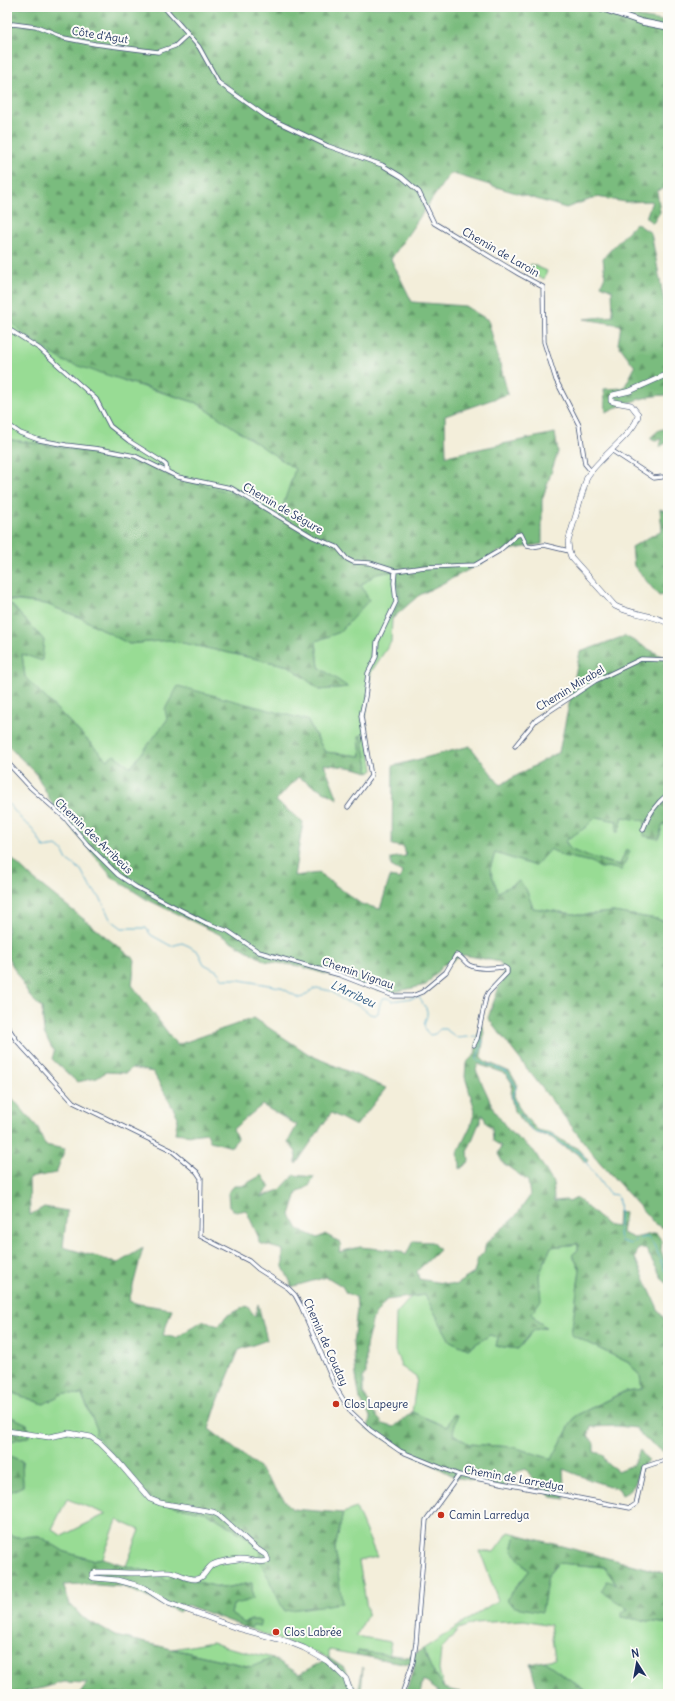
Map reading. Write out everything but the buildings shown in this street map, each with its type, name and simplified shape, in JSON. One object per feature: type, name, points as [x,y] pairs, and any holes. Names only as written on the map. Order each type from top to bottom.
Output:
[{"type":"main road","points":[[598,7],[642,22],[668,27]]},
{"type":"street","points":[[164,7],[187,35]]},
{"type":"street","name":"Côte d'Agut","points":[[7,25],[13,24],[36,27],[64,38],[95,44],[158,52],[176,46],[187,35]]},
{"type":"street","name":"Chemin de Laroin","points":[[187,35],[199,47],[219,83],[267,117],[328,146],[382,165],[402,177],[419,192],[434,223],[543,287],[544,342],[556,380],[579,425],[586,464],[590,470]]},
{"type":"street","points":[[7,328],[40,349],[96,399],[110,426],[129,441],[161,461],[166,465],[167,471]]},
{"type":"street","points":[[668,374],[630,391],[610,397],[611,401],[631,405],[636,411],[638,420],[590,470],[568,542],[569,552],[576,563],[615,606],[654,617],[668,624]]},
{"type":"street","name":"Chemin de Ségure","points":[[7,424],[20,433],[39,440],[66,445],[100,448],[135,456],[178,477],[231,488],[313,537],[336,547],[347,559],[353,562],[370,563],[395,571],[425,567],[475,565],[499,551],[517,535],[522,534],[527,546],[532,547],[544,545],[569,552]]},
{"type":"street","points":[[610,450],[654,478],[662,477]]},
{"type":"street","points":[[348,807],[372,776],[361,716],[366,697],[368,673],[376,657],[377,642],[396,602],[394,583],[395,571]]},
{"type":"street","name":"Chemin Mirabel","points":[[515,746],[536,720],[595,681],[641,659],[668,660]]},
{"type":"street","name":"Chemin des Arribeüs","points":[[7,762],[30,788],[65,818],[87,844],[118,875],[136,887]]},
{"type":"street","points":[[643,830],[648,817],[659,801],[668,794]]},
{"type":"street","name":"Chemin Vignau","points":[[136,887],[206,923],[228,931],[259,952],[340,975],[394,996],[412,996],[422,992],[446,972],[456,955],[467,964],[476,968],[504,967],[507,969],[507,973],[486,997],[477,1039],[474,1045]]},
{"type":"street","name":"Chemin de Couday","points":[[7,1026],[17,1042],[73,1102],[171,1150],[197,1172],[201,1178],[200,1236],[249,1261],[258,1269],[288,1288],[302,1306],[336,1388],[351,1412],[370,1430],[400,1451],[459,1476]]},
{"type":"street","points":[[7,1431],[49,1437],[69,1433],[91,1437],[100,1443],[114,1457],[150,1499],[160,1503],[213,1512],[219,1515],[254,1548],[266,1555],[268,1560],[263,1562],[240,1559],[214,1564],[200,1579],[194,1579],[173,1572],[161,1571],[140,1573],[96,1572],[92,1574],[92,1577],[117,1580],[144,1588],[168,1603],[234,1627],[289,1642],[304,1648],[327,1661],[339,1672],[348,1683],[351,1694]]},
{"type":"street","name":"Chemin de Larredya","points":[[402,1694],[413,1662],[416,1642],[426,1520],[459,1476],[630,1508],[636,1504],[644,1467],[668,1459]]},
{"type":"green space","points":[[7,7],[612,7],[611,8],[634,16],[668,22],[668,187],[657,191],[660,212],[653,223],[646,218],[652,201],[625,202],[597,197],[566,208],[450,173],[391,259],[412,302],[465,306],[488,320],[508,394],[445,416],[446,456],[555,433],[558,452],[542,500],[542,544],[498,552],[480,564],[418,596],[392,619],[400,597],[394,571],[376,574],[361,585],[369,600],[340,632],[316,641],[319,667],[348,687],[320,690],[289,666],[169,640],[129,644],[81,618],[46,604],[7,599],[7,437],[12,440],[61,447],[141,463],[175,476],[235,494],[279,517],[295,469],[197,403],[65,362],[25,335],[7,317]]},
{"type":"green space","points":[[636,223],[651,233],[664,301],[668,301],[668,395],[652,396],[636,400],[606,412],[604,389],[624,388],[635,367],[618,344],[621,325],[584,319],[613,316],[612,290],[601,285],[605,276],[603,258]]},
{"type":"green space","points":[[531,264],[547,271],[544,279],[528,272]]},
{"type":"green space","points":[[7,317],[25,335],[127,382],[197,403],[296,469],[279,517],[141,463],[61,447],[12,440],[7,437]]},
{"type":"green space","points":[[668,428],[668,442],[659,447],[661,439],[655,440],[650,438],[659,430]]},
{"type":"green space","points":[[660,509],[668,512],[668,594],[659,596],[634,566],[632,547],[662,530]]},
{"type":"green space","points":[[394,571],[400,597],[392,619],[391,642],[371,672],[365,721],[373,770],[369,773],[362,735],[359,736],[361,756],[325,752],[307,720],[167,720],[131,768],[107,760],[25,677],[22,654],[44,640],[7,600],[46,604],[81,618],[129,644],[169,640],[289,666],[320,690],[347,687],[319,667],[316,641],[340,632],[361,585],[376,574]]},
{"type":"green space","points":[[7,600],[44,640],[42,661],[22,654],[25,677],[107,760],[114,755],[131,767],[167,720],[165,709],[178,686],[307,720],[325,752],[361,756],[359,736],[362,735],[369,773],[353,768],[324,764],[338,799],[298,777],[276,801],[303,822],[294,876],[319,873],[361,904],[380,909],[390,877],[400,879],[402,872],[391,866],[391,858],[406,856],[404,847],[392,845],[393,766],[470,746],[500,785],[559,752],[580,652],[625,636],[665,658],[668,666],[668,823],[662,826],[659,839],[644,836],[645,821],[623,817],[618,832],[616,832],[617,821],[596,817],[586,827],[565,841],[571,850],[619,866],[627,849],[630,851],[622,870],[608,867],[600,868],[592,862],[563,856],[550,849],[535,866],[495,853],[490,869],[498,892],[519,881],[526,889],[533,908],[581,915],[613,912],[657,919],[668,923],[668,1230],[655,1224],[596,1158],[488,1018],[504,972],[500,962],[464,955],[443,965],[426,985],[394,992],[378,990],[299,966],[265,961],[217,933],[146,899],[112,877],[54,807],[35,772],[7,745]]},
{"type":"green space","points":[[596,817],[617,821],[616,831],[618,832],[623,817],[645,821],[659,839],[662,826],[668,823],[668,923],[657,919],[613,912],[581,915],[533,908],[526,889],[498,892],[490,869],[495,853],[535,866],[550,848],[563,856],[592,862],[600,868],[608,867],[622,870],[626,849],[620,866],[571,850],[565,840],[586,827]]},
{"type":"green space","points":[[7,854],[32,878],[135,960],[132,985],[177,1045],[254,1018],[310,1055],[386,1088],[356,1126],[331,1113],[296,1164],[296,1152],[288,1142],[297,1125],[262,1105],[233,1129],[237,1138],[232,1147],[210,1141],[207,1133],[192,1135],[175,1133],[178,1117],[153,1072],[132,1068],[126,1073],[106,1072],[97,1078],[77,1082],[52,1059],[54,1052],[44,1033],[42,1008],[31,998],[7,956]]},
{"type":"green space","points":[[480,1026],[483,1026],[484,1035],[481,1057],[485,1061],[510,1072],[517,1084],[514,1095],[518,1106],[528,1120],[538,1130],[551,1133],[566,1143],[576,1147],[588,1160],[586,1163],[577,1153],[564,1147],[552,1138],[537,1133],[525,1124],[514,1111],[511,1096],[512,1083],[506,1074],[478,1064],[476,1070],[495,1112],[510,1132],[534,1151],[553,1183],[554,1201],[566,1200],[569,1202],[577,1198],[607,1225],[617,1227],[618,1212],[625,1213],[622,1233],[634,1238],[656,1233],[662,1241],[661,1250],[668,1270],[668,1284],[663,1280],[645,1248],[638,1249],[635,1258],[660,1313],[668,1324],[668,1455],[644,1438],[636,1428],[617,1426],[591,1427],[588,1436],[594,1443],[594,1452],[602,1454],[607,1463],[618,1471],[633,1465],[640,1450],[648,1461],[641,1469],[633,1487],[622,1495],[619,1489],[593,1481],[563,1469],[565,1499],[552,1497],[535,1482],[526,1469],[517,1472],[504,1487],[455,1477],[367,1429],[371,1419],[360,1399],[353,1344],[357,1308],[356,1297],[346,1293],[342,1286],[327,1277],[291,1287],[290,1281],[283,1267],[283,1250],[259,1243],[258,1236],[246,1210],[236,1212],[229,1207],[228,1193],[234,1186],[242,1186],[262,1175],[270,1187],[261,1197],[280,1190],[294,1175],[314,1177],[309,1186],[297,1193],[290,1215],[298,1229],[318,1238],[325,1234],[341,1243],[339,1252],[360,1247],[400,1251],[406,1255],[413,1241],[432,1242],[439,1250],[417,1271],[419,1279],[455,1285],[474,1273],[478,1258],[484,1252],[486,1243],[515,1217],[530,1196],[528,1181],[503,1163],[498,1154],[501,1146],[493,1141],[492,1128],[486,1123],[483,1114],[468,1150],[469,1162],[460,1169],[460,1162],[457,1154],[471,1125],[475,1110],[465,1077],[466,1063],[475,1054]],"holes":[[[578,1244],[578,1250],[572,1255],[580,1269],[571,1335],[629,1363],[640,1376],[642,1389],[626,1391],[575,1416],[552,1459],[513,1447],[469,1444],[453,1434],[457,1415],[453,1414],[447,1427],[412,1412],[394,1427],[383,1424],[373,1412],[363,1392],[363,1378],[366,1373],[366,1346],[373,1318],[386,1300],[425,1295],[450,1341],[468,1349],[490,1335],[498,1337],[496,1346],[518,1349],[534,1330],[546,1327],[536,1320],[532,1313],[541,1300],[539,1275],[551,1247]]]},
{"type":"green space","points":[[7,1092],[38,1128],[45,1145],[65,1149],[56,1173],[29,1178],[30,1215],[44,1207],[67,1211],[63,1247],[118,1263],[143,1248],[129,1301],[172,1309],[163,1335],[176,1338],[202,1321],[219,1326],[226,1316],[247,1306],[255,1316],[258,1304],[267,1340],[239,1350],[218,1401],[209,1429],[257,1466],[292,1509],[343,1513],[335,1548],[342,1603],[284,1611],[260,1561],[261,1551],[248,1538],[208,1513],[153,1502],[95,1434],[97,1429],[82,1395],[64,1393],[44,1404],[7,1391]]},
{"type":"green space","points":[[578,1244],[578,1250],[572,1255],[580,1269],[571,1335],[629,1363],[640,1376],[642,1389],[625,1391],[575,1416],[552,1459],[513,1447],[469,1444],[453,1434],[453,1415],[447,1427],[412,1412],[417,1378],[402,1367],[395,1351],[396,1314],[411,1297],[425,1295],[450,1341],[468,1349],[490,1335],[498,1337],[496,1346],[518,1349],[534,1330],[546,1327],[536,1320],[532,1313],[540,1300],[539,1275],[551,1247]]},
{"type":"green space","points":[[7,1391],[43,1404],[64,1393],[82,1395],[97,1429],[208,1513],[248,1538],[341,1603],[335,1548],[343,1513],[356,1508],[377,1557],[359,1561],[368,1614],[356,1636],[391,1642],[388,1656],[358,1651],[357,1655],[329,1650],[329,1658],[250,1629],[253,1625],[251,1620],[244,1623],[231,1615],[233,1605],[251,1583],[223,1588],[173,1576],[167,1582],[158,1574],[126,1566],[140,1530],[117,1520],[103,1558],[92,1560],[65,1552],[39,1536],[17,1537],[7,1534],[7,1492],[23,1486],[22,1461],[7,1455],[7,1443],[20,1438],[29,1437],[27,1424],[7,1415]],"holes":[[[67,1499],[106,1514],[62,1536],[52,1529]]]},
{"type":"green space","points":[[7,1415],[27,1424],[29,1437],[20,1438],[7,1443]]},
{"type":"green space","points":[[7,1455],[22,1461],[23,1486],[8,1493]]},
{"type":"green space","points":[[509,1532],[516,1534],[512,1551],[529,1571],[506,1600],[542,1612],[548,1575],[558,1563],[604,1567],[617,1585],[628,1610],[621,1617],[668,1624],[668,1694],[590,1694],[544,1661],[555,1659],[550,1625],[524,1620],[475,1623],[458,1629],[441,1650],[439,1670],[444,1688],[432,1670],[423,1649],[498,1600],[480,1551],[494,1552]]},
{"type":"green space","points":[[7,1534],[17,1537],[39,1536],[65,1552],[92,1560],[103,1558],[129,1567],[158,1574],[167,1581],[173,1576],[223,1588],[252,1583],[253,1599],[233,1605],[231,1614],[244,1623],[251,1620],[260,1620],[261,1626],[253,1625],[250,1629],[187,1605],[179,1612],[125,1587],[83,1584],[63,1585],[70,1604],[82,1617],[115,1636],[251,1667],[273,1658],[299,1674],[329,1658],[344,1668],[358,1693],[363,1667],[361,1694],[79,1694],[87,1683],[64,1682],[39,1689],[7,1694]]},
{"type":"green space","points":[[516,1534],[668,1574],[668,1624],[621,1617],[621,1612],[628,1609],[601,1591],[607,1581],[617,1584],[604,1567],[558,1563],[548,1575],[542,1612],[515,1607],[506,1600],[529,1571],[512,1551]]},
{"type":"green space","points":[[212,1642],[222,1646],[273,1658],[252,1667],[173,1649]]},
{"type":"green space","points":[[423,1649],[432,1670],[444,1688],[460,1692],[456,1694],[438,1694],[438,1691],[423,1680],[420,1694],[405,1694],[415,1665],[357,1655],[358,1651],[409,1657]]},
{"type":"green space","points":[[544,1661],[590,1694],[539,1694],[530,1664]]},
{"type":"waterway","name":"L'Arribeu","points":[[7,802],[23,821],[31,827],[44,848],[57,846],[62,850],[67,860],[81,870],[89,885],[101,899],[110,919],[122,928],[146,928],[151,935],[171,946],[182,943],[189,946],[198,952],[204,964],[217,971],[223,979],[234,979],[280,987],[299,998],[317,988],[331,991],[344,1001],[359,1005],[370,1014],[375,1015],[378,1013],[380,1003],[383,998],[388,998],[392,1001],[419,997],[426,1007],[427,1014],[424,1026],[430,1035],[435,1034],[440,1029],[445,1029],[458,1038],[476,1036]]},
{"type":"waterway","name":"L'Arribeu","points":[[479,1037],[483,1041],[476,1060],[507,1072],[516,1088],[512,1096],[517,1110],[534,1132],[552,1136],[561,1144],[572,1148],[584,1156],[585,1161],[609,1194],[617,1195],[618,1197],[619,1231],[621,1241],[630,1244],[641,1238],[647,1237],[657,1251],[668,1276]]},
{"type":"place","name":"Clos Lapeyre","points":[[336,1404]]},
{"type":"place","name":"Camin Larredya","points":[[441,1515]]},
{"type":"place","name":"Clos Labrée","points":[[276,1632]]}]
